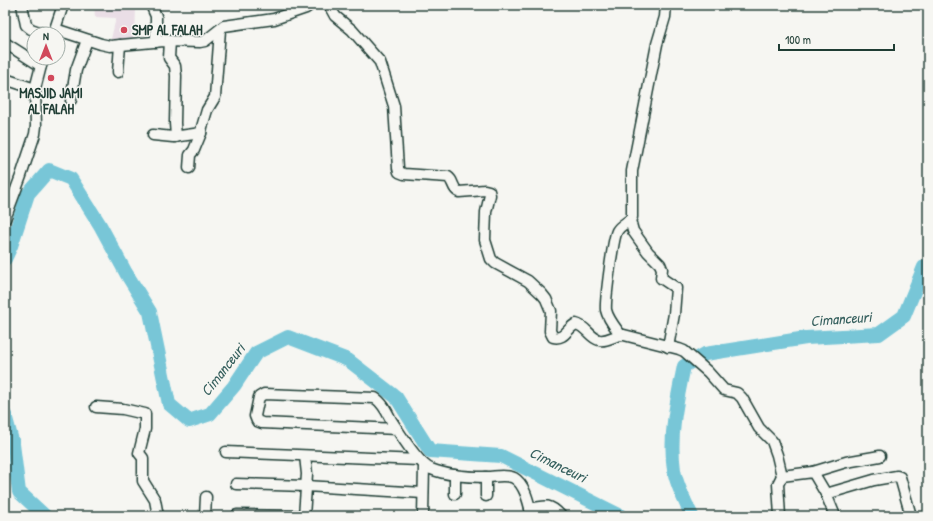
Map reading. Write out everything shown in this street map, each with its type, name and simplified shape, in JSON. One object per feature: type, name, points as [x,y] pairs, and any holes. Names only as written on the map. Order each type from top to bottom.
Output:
[{"type":"street","points":[[22,5],[27,26]]},
{"type":"street","points":[[56,26],[63,5]]},
{"type":"street","points":[[151,5],[156,16],[156,42]]},
{"type":"street","points":[[66,35],[101,44],[120,46],[170,41],[200,42],[205,41],[228,25],[274,19],[306,8],[310,5]]},
{"type":"street","points":[[328,5],[336,16],[352,30],[380,62],[394,106],[399,172],[404,174],[448,177],[452,180],[454,188],[459,192],[488,191],[490,195],[486,212],[485,240],[491,259],[495,263],[528,281],[546,299],[551,311],[550,331],[552,337],[558,338],[564,335],[574,324],[576,324],[580,325],[600,340],[609,339],[620,334],[649,340],[668,347],[679,349],[688,354],[708,372],[724,390],[737,393],[745,402],[758,428],[772,441],[777,455],[782,476],[778,484],[780,516]]},
{"type":"street","points":[[620,334],[608,315],[606,304],[614,240],[618,229],[632,217],[632,171],[657,44],[665,17],[666,5]]},
{"type":"street","points":[[189,168],[190,155],[194,150],[201,134],[205,115],[215,97],[220,30]]},
{"type":"street","points":[[71,100],[76,70],[87,40]]},
{"type":"street","points":[[170,41],[169,58],[175,66],[176,76],[176,137]]},
{"type":"street","points":[[5,43],[26,54]]},
{"type":"street","points":[[118,72],[120,46]]},
{"type":"street","points":[[5,219],[35,134],[35,89],[41,66]]},
{"type":"street","points":[[5,79],[35,89]]},
{"type":"street","points":[[153,135],[176,137],[201,134]]},
{"type":"street","points":[[630,220],[633,231],[648,252],[660,264],[662,269],[661,278],[676,288],[674,314],[668,347]]},
{"type":"street","points":[[397,429],[262,423],[257,421],[255,416],[259,397],[264,394],[377,399],[422,462],[432,469],[455,475],[486,477],[503,476],[514,478],[523,488],[531,512],[547,506],[554,508],[561,516]]},
{"type":"street","points":[[96,407],[123,409],[145,414],[145,429],[139,453],[143,458],[142,478],[156,500],[158,516]]},
{"type":"street","points":[[226,452],[422,462]]},
{"type":"street","points":[[237,515],[305,516],[305,456]]},
{"type":"street","points":[[782,476],[813,472],[846,462],[880,456]]},
{"type":"street","points":[[422,462],[423,516]]},
{"type":"street","points":[[813,472],[826,494],[831,515]]},
{"type":"street","points":[[455,475],[456,494]]},
{"type":"street","points":[[826,494],[874,480],[897,476],[900,477],[910,516]]},
{"type":"street","points":[[486,477],[486,496]]},
{"type":"street","points":[[236,484],[306,486],[423,493]]},
{"type":"street","points":[[205,516],[206,496]]},
{"type":"shaded area","name":"SMP AL FALAH","points":[[94,5],[136,5],[135,42],[110,43],[116,18],[95,17]]},
{"type":"waterway","name":"Cimanceuri","points":[[5,259],[11,246],[28,194],[49,170],[71,179],[100,225],[126,273],[150,312],[169,404],[189,421],[210,414],[234,386],[256,353],[288,337],[348,360],[396,397],[430,451],[501,456],[621,516]]},
{"type":"waterway","name":"Cimanceuri","points":[[692,516],[677,481],[674,470],[672,444],[674,418],[684,366],[705,354],[806,338],[879,334],[904,316],[924,267],[928,265]]},
{"type":"waterway","name":"Cimanceuri","points":[[5,415],[13,444],[19,492],[45,516]]},
{"type":"place","name":"SMP AL FALAH","points":[[124,30]]},
{"type":"place","name":"MASJID JAMI AL FALAH","points":[[51,78]]}]
